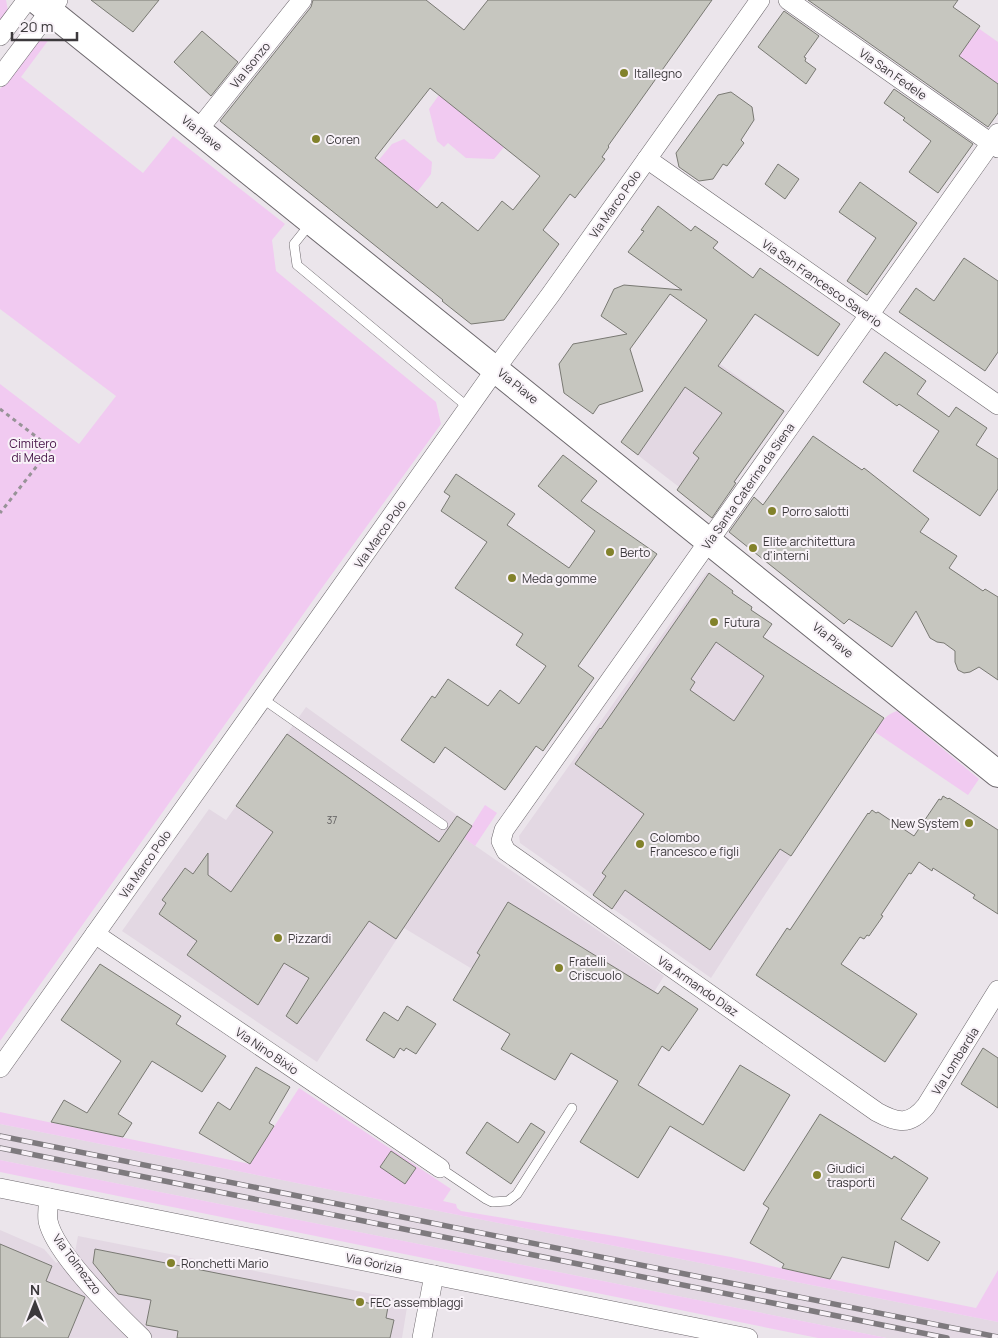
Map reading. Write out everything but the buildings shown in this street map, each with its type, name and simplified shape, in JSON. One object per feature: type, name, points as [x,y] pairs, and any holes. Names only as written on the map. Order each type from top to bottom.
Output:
[{"type":"street","name":"Via Isonzo","points":[[198,130],[302,0]]},
{"type":"street","name":"Via Marco Polo","points":[[0,1068],[760,0]]},
{"type":"street","name":"Via San Fedele","points":[[788,0],[996,141]]},
{"type":"street","name":"Via Piave","points":[[42,3],[998,774]]},
{"type":"street","points":[[0,36],[42,3]]},
{"type":"street","points":[[0,77],[42,3]]},
{"type":"street","name":"Via Santa Caterina da Siena","points":[[501,841],[504,830],[868,315],[996,141]]},
{"type":"street","name":"Via San Francesco Saverio","points":[[647,159],[998,405]]},
{"type":"street","name":"Via Armando Diaz","points":[[501,841],[506,851],[869,1106],[889,1118],[902,1121]]},
{"type":"street","name":"Via Nino Bixio","points":[[95,934],[440,1168]]},
{"type":"street","name":"Via Lombardia","points":[[902,1121],[912,1119],[920,1114],[926,1106],[998,990]]},
{"type":"street","name":"Via Gorizia","points":[[0,1188],[434,1275],[668,1330],[748,1338]]},
{"type":"street","name":"Via Tolmezzo","points":[[49,1198],[48,1221],[58,1243],[89,1283],[142,1338]]},
{"type":"street","points":[[422,1338],[434,1275]]},
{"type":"lane","points":[[312,221],[294,244],[297,265],[469,408]]},
{"type":"lane","points":[[263,698],[443,825]]},
{"type":"lane","points":[[440,1168],[492,1202],[508,1201],[520,1190],[572,1108]]},
{"type":"path","points":[[0,409],[51,448],[0,513]]},
{"type":"shaded area","points":[[691,343],[785,411],[710,516],[677,490],[679,487],[621,442]]},
{"type":"shaded area","points":[[707,572],[752,607],[751,610],[772,624],[763,637],[884,718],[711,978],[520,843],[519,836]]},
{"type":"shaded area","points":[[306,707],[472,826],[464,838],[664,976],[615,1055],[404,928],[317,1062],[122,931],[209,809],[226,820]]},
{"type":"shaded area","points":[[0,1124],[998,1322],[998,1338],[887,1338],[0,1160]]},
{"type":"shaded area","points":[[0,1230],[44,1249],[56,1263],[75,1252],[78,1236],[408,1301],[402,1338],[0,1338]]},
{"type":"green space","points":[[0,0],[6,0],[8,11],[0,24]]},
{"type":"green space","points":[[978,28],[998,42],[998,84],[959,56]]},
{"type":"green space","name":"Cimitero di Meda","points":[[50,38],[21,77],[143,173],[173,136],[285,224],[272,240],[276,271],[436,402],[441,424],[324,585],[0,1041],[0,384],[79,444],[116,396],[0,309],[0,89],[37,40]]},
{"type":"green space","points":[[439,95],[504,147],[494,159],[466,158],[448,143],[444,147],[437,141],[429,109]]},
{"type":"green space","points":[[404,139],[432,162],[431,174],[417,192],[378,161],[392,144]]},
{"type":"green space","points":[[897,711],[979,779],[968,795],[875,732],[887,717]]},
{"type":"green space","points":[[485,805],[497,813],[475,846],[464,838]]},
{"type":"green space","points":[[299,1088],[451,1189],[443,1201],[456,1204],[457,1208],[461,1211],[731,1257],[976,1308],[998,1270],[998,1322],[0,1124],[0,1112],[250,1164]]},
{"type":"green space","points":[[0,1160],[887,1338],[818,1338],[0,1172]]},
{"type":"railway","points":[[0,1136],[998,1337]]},
{"type":"railway","points":[[0,1148],[947,1338]]},
{"type":"place","name":"Itallegno","points":[[624,73]]},
{"type":"place","name":"Coren","points":[[316,139]]},
{"type":"place","name":"Porro salotti","points":[[772,511]]},
{"type":"place","name":"Elite architettura d'interni","points":[[753,548]]},
{"type":"place","name":"Berto","points":[[610,552]]},
{"type":"place","name":"Meda gomme","points":[[512,578]]},
{"type":"place","name":"Futura","points":[[714,622]]},
{"type":"place","name":"New System","points":[[969,823]]},
{"type":"place","name":"Colombo Francesco e figli","points":[[640,844]]},
{"type":"place","name":"Pizzardi","points":[[278,938]]},
{"type":"place","name":"Fratelli Criscuolo","points":[[559,968]]},
{"type":"place","name":"Giudici trasporti","points":[[817,1175]]},
{"type":"place","name":"Ronchetti Mario","points":[[171,1263]]},
{"type":"place","name":"FEC assemblaggi","points":[[360,1302]]}]
